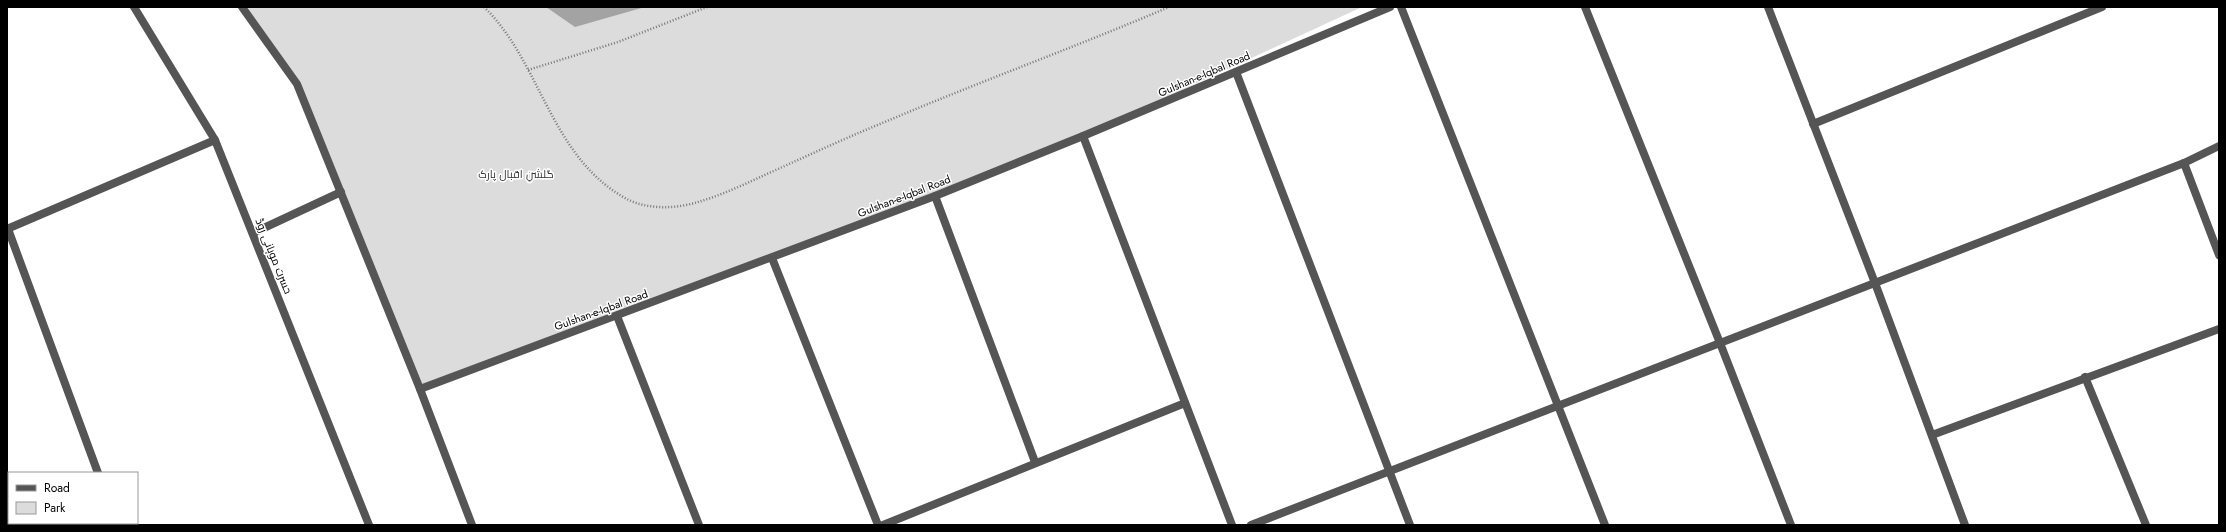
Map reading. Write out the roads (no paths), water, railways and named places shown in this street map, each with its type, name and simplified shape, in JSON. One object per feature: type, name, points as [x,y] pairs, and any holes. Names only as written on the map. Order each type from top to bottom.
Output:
[{"type":"street","name":"حسرت موہانی روڈ","points":[[134,7],[215,140],[368,525]]},
{"type":"street","points":[[242,7],[297,84],[420,389],[472,525]]},
{"type":"street","name":"Gulshan-e-Iqbal Road","points":[[420,389],[935,196],[1083,136],[1390,7]]},
{"type":"street","points":[[1401,7],[1604,525]]},
{"type":"street","points":[[1585,7],[1720,343],[1791,525]]},
{"type":"street","points":[[1768,7],[1875,283],[1965,525]]},
{"type":"street","points":[[1813,124],[2102,7]]},
{"type":"street","points":[[1236,72],[1388,472],[1410,525]]},
{"type":"street","points":[[1083,136],[1232,525]]},
{"type":"street","points":[[98,472],[7,229],[215,140]]},
{"type":"street","points":[[1251,525],[2184,163],[2219,146]]},
{"type":"street","points":[[2184,163],[2219,256]]},
{"type":"street","points":[[253,234],[341,192]]},
{"type":"street","points":[[935,196],[1036,462]]},
{"type":"street","points":[[772,258],[878,525]]},
{"type":"street","points":[[617,316],[700,525]]},
{"type":"street","points":[[1932,435],[2219,329]]},
{"type":"street","points":[[2086,377],[2146,525]]},
{"type":"street","points":[[883,525],[1185,403]]},
{"type":"park label","name":"گلشنِ اقبال پارک","points":[[516,174]]}]
